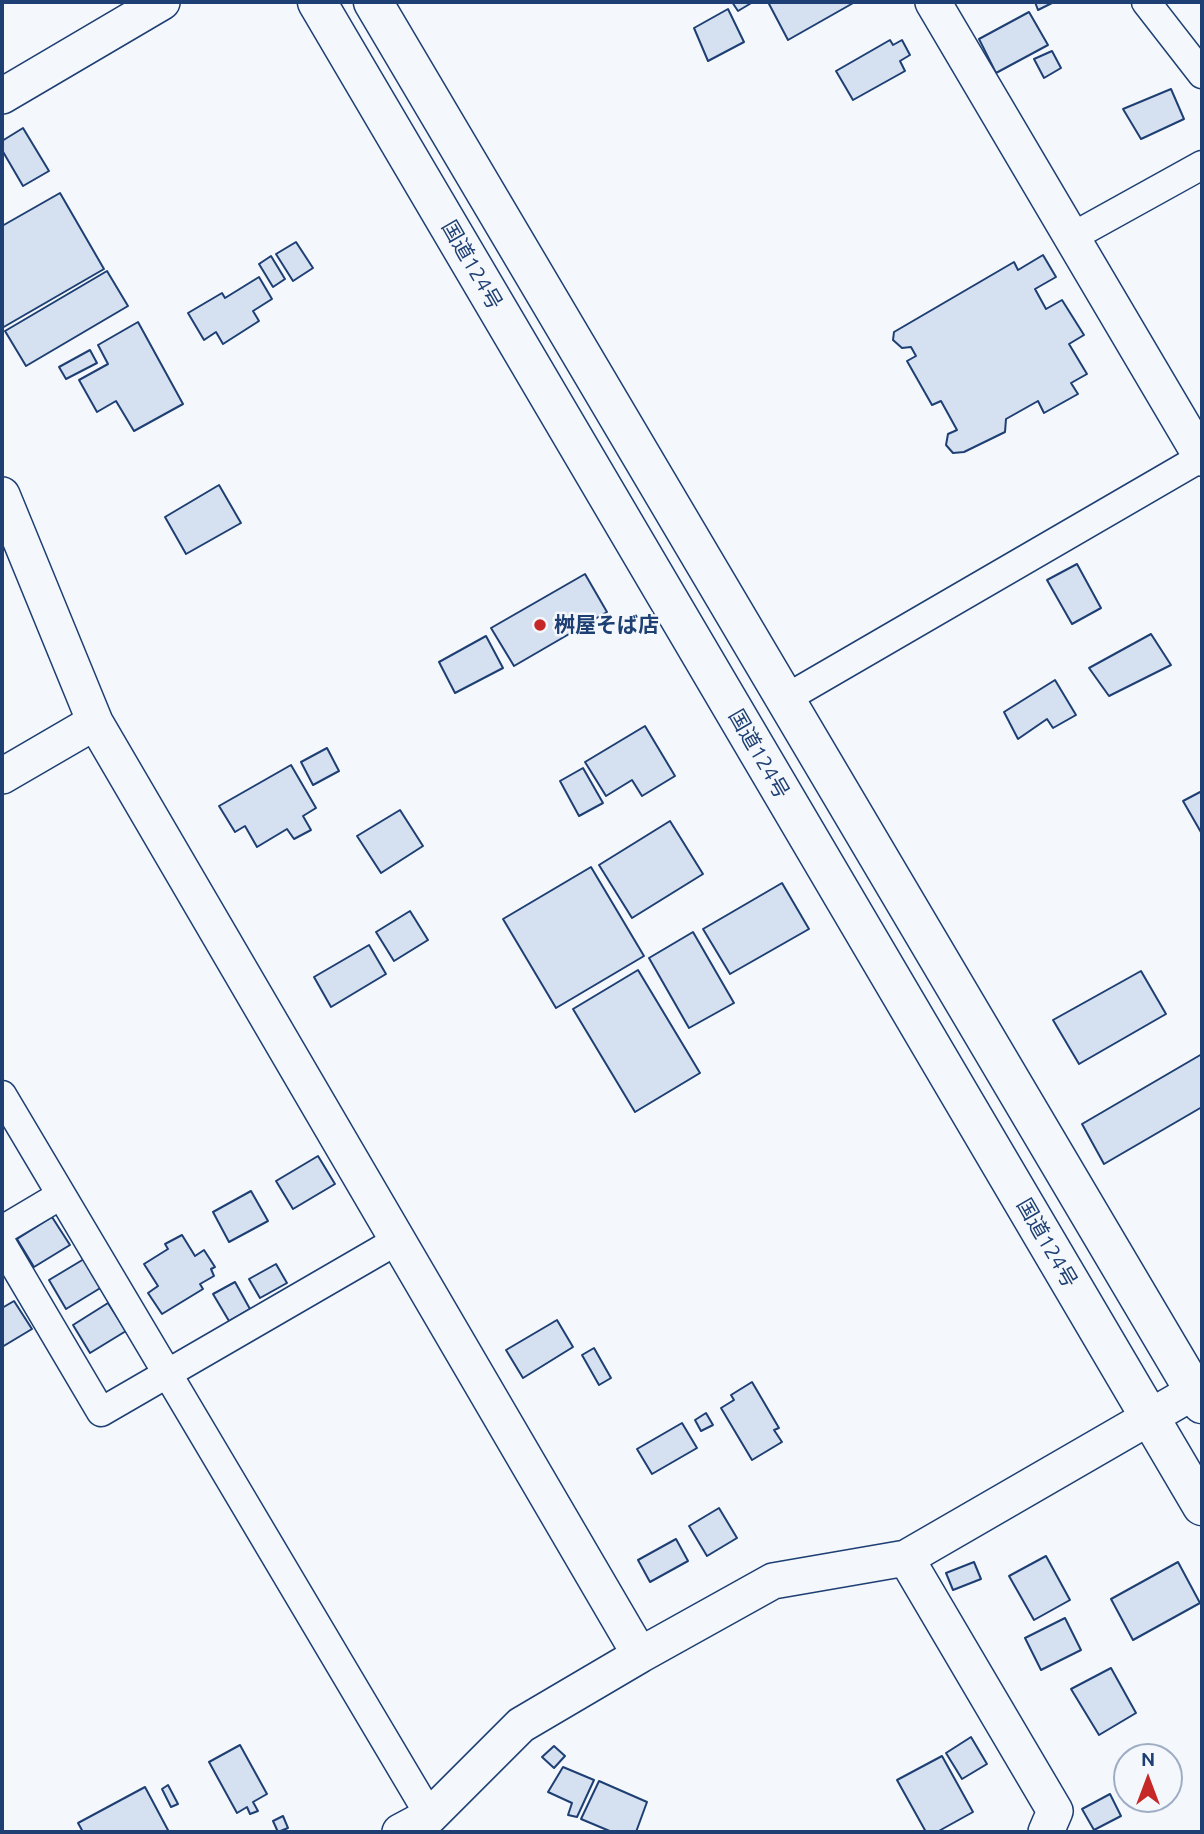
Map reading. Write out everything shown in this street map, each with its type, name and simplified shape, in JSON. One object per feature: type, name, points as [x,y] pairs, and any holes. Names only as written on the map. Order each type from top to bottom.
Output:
[{"type":"highway","name":"国道124号","points":[[317,2],[1202,1506]]},
{"type":"highway","points":[[373,2],[1200,1394]]},
{"type":"street","points":[[2,96],[162,2]]},
{"type":"street","points":[[786,699],[1202,457],[933,2]]},
{"type":"street","points":[[1146,2],[1202,74]]},
{"type":"street","points":[[1072,237],[1202,165]]},
{"type":"street","points":[[2,495],[95,722],[640,1654]]},
{"type":"street","points":[[2,776],[95,722]]},
{"type":"street","points":[[2,1095],[430,1816]]},
{"type":"street","points":[[2,1230],[61,1195]]},
{"type":"street","points":[[2,1244],[101,1412],[398,1240]]},
{"type":"street","points":[[400,1832],[430,1816],[521,1725],[640,1654],[773,1581],[906,1558],[1148,1416],[1200,1394]]},
{"type":"street","points":[[906,1558],[1055,1811],[1046,1832]]},
{"type":"building","points":[[732,2],[753,2],[738,11]]},
{"type":"building","points":[[768,2],[855,2],[788,40]]},
{"type":"building","points":[[1035,2],[1054,2],[1038,10]]},
{"type":"building","points":[[728,9],[744,42],[708,61],[694,28]]},
{"type":"building","points":[[1029,12],[1048,45],[996,73],[979,39]]},
{"type":"building","points":[[890,40],[893,45],[902,40],[910,55],[900,61],[905,71],[853,100],[836,71]]},
{"type":"building","points":[[1052,51],[1061,68],[1044,78],[1034,59]]},
{"type":"building","points":[[1171,89],[1184,119],[1141,139],[1123,109]]},
{"type":"building","points":[[23,128],[49,171],[23,186],[2,150],[2,141]]},
{"type":"building","points":[[60,193],[104,269],[2,328],[2,226]]},
{"type":"building","points":[[296,242],[313,268],[293,281],[276,254]]},
{"type":"building","points":[[1043,255],[1056,277],[1035,289],[1046,309],[1062,300],[1084,335],[1069,344],[1087,374],[1071,383],[1078,394],[1044,413],[1038,401],[1006,419],[1005,432],[964,452],[953,453],[946,445],[948,434],[957,430],[941,401],[932,405],[907,361],[916,356],[911,347],[902,348],[893,340],[894,332],[1014,262],[1018,270]]},
{"type":"building","points":[[271,256],[285,279],[273,287],[259,264]]},
{"type":"building","points":[[107,271],[128,306],[26,366],[5,331]]},
{"type":"building","points":[[259,277],[272,299],[253,311],[259,321],[223,344],[216,332],[204,340],[188,313],[222,293],[225,298]]},
{"type":"building","points":[[138,322],[183,404],[134,431],[116,401],[97,412],[79,380],[108,364],[98,345]]},
{"type":"building","points":[[90,350],[97,363],[66,379],[59,367]]},
{"type":"building","points":[[219,485],[241,523],[186,554],[165,517]]},
{"type":"building","points":[[1077,564],[1101,608],[1072,624],[1047,580]]},
{"type":"building","points":[[585,574],[607,612],[514,666],[491,628]]},
{"type":"building","points":[[1151,634],[1171,665],[1109,696],[1089,668]]},
{"type":"building","points":[[486,636],[503,668],[455,693],[439,662]]},
{"type":"building","points":[[1055,680],[1076,715],[1053,728],[1047,719],[1018,739],[1004,712]]},
{"type":"building","points":[[645,726],[675,776],[642,796],[632,780],[606,796],[585,762]]},
{"type":"building","points":[[327,748],[339,771],[313,785],[301,762]]},
{"type":"building","points":[[291,765],[316,808],[303,816],[311,830],[294,839],[287,829],[257,847],[245,826],[235,832],[219,806]]},
{"type":"building","points":[[583,768],[603,803],[579,816],[560,781]]},
{"type":"building","points":[[1202,791],[1202,834],[1183,801]]},
{"type":"building","points":[[400,810],[423,846],[381,873],[357,836]]},
{"type":"building","points":[[670,821],[703,874],[632,918],[599,865]]},
{"type":"building","points":[[591,867],[644,956],[556,1008],[503,919]]},
{"type":"building","points":[[782,883],[809,929],[730,974],[703,929]]},
{"type":"building","points":[[410,911],[428,940],[394,961],[376,932]]},
{"type":"building","points":[[693,932],[734,1003],[689,1028],[649,958]]},
{"type":"building","points":[[369,945],[386,974],[331,1007],[314,977]]},
{"type":"building","points":[[638,970],[700,1073],[635,1112],[573,1009]]},
{"type":"building","points":[[1141,971],[1166,1014],[1079,1064],[1053,1020]]},
{"type":"building","points":[[1202,1054],[1202,1107],[1104,1164],[1082,1124]]},
{"type":"building","points":[[318,1156],[335,1184],[293,1209],[276,1181]]},
{"type":"building","points":[[251,1191],[268,1221],[229,1242],[213,1212]]},
{"type":"building","points":[[52,1217],[70,1245],[34,1267],[17,1239]]},
{"type":"building","points":[[182,1235],[195,1256],[204,1250],[215,1267],[211,1269],[214,1276],[200,1284],[203,1289],[162,1314],[148,1293],[158,1286],[144,1264],[168,1249],[165,1244]]},
{"type":"building","points":[[84,1259],[102,1287],[66,1309],[49,1280]]},
{"type":"building","points":[[276,1264],[287,1283],[260,1298],[249,1279]]},
{"type":"building","points":[[235,1282],[250,1309],[229,1321],[213,1294]]},
{"type":"building","points":[[14,1301],[32,1329],[2,1347],[2,1308]]},
{"type":"building","points":[[108,1303],[126,1331],[90,1353],[73,1325]]},
{"type":"building","points":[[557,1320],[573,1347],[523,1378],[506,1350]]},
{"type":"building","points":[[594,1348],[611,1378],[599,1385],[582,1355]]},
{"type":"building","points":[[752,1382],[779,1428],[774,1430],[782,1442],[752,1460],[721,1408],[734,1400],[731,1395]]},
{"type":"building","points":[[706,1413],[713,1425],[701,1431],[695,1420]]},
{"type":"building","points":[[682,1423],[697,1448],[652,1474],[637,1449]]},
{"type":"building","points":[[719,1508],[737,1538],[707,1556],[689,1526]]},
{"type":"building","points":[[676,1539],[688,1561],[650,1582],[638,1560]]},
{"type":"building","points":[[1046,1556],[1070,1600],[1034,1620],[1009,1576]]},
{"type":"building","points":[[974,1562],[981,1579],[953,1590],[946,1573]]},
{"type":"building","points":[[1178,1562],[1200,1603],[1133,1640],[1111,1599]]},
{"type":"building","points":[[1065,1618],[1081,1650],[1041,1670],[1025,1638]]},
{"type":"building","points":[[1111,1668],[1136,1713],[1099,1735],[1071,1689]]},
{"type":"building","points":[[971,1737],[987,1764],[962,1779],[946,1753]]},
{"type":"building","points":[[240,1745],[267,1794],[253,1802],[258,1811],[250,1814],[247,1807],[237,1813],[209,1762]]},
{"type":"building","points":[[554,1746],[565,1756],[554,1768],[542,1757]]},
{"type":"building","points":[[942,1756],[973,1812],[937,1832],[926,1832],[897,1780]]},
{"type":"building","points":[[563,1767],[594,1780],[577,1817],[568,1815],[572,1803],[548,1792]]},
{"type":"building","points":[[599,1781],[647,1802],[636,1832],[612,1832],[581,1819]]},
{"type":"building","points":[[168,1785],[178,1804],[171,1807],[162,1789]]},
{"type":"building","points":[[145,1787],[169,1832],[83,1832],[78,1823]]},
{"type":"building","points":[[1110,1794],[1113,1813],[1120,1813],[1121,1816],[1094,1830],[1082,1809]]},
{"type":"building","points":[[283,1816],[288,1828],[278,1832],[273,1821]]},
{"type":"place","name":"桝屋そば店","points":[[540,625]]}]
